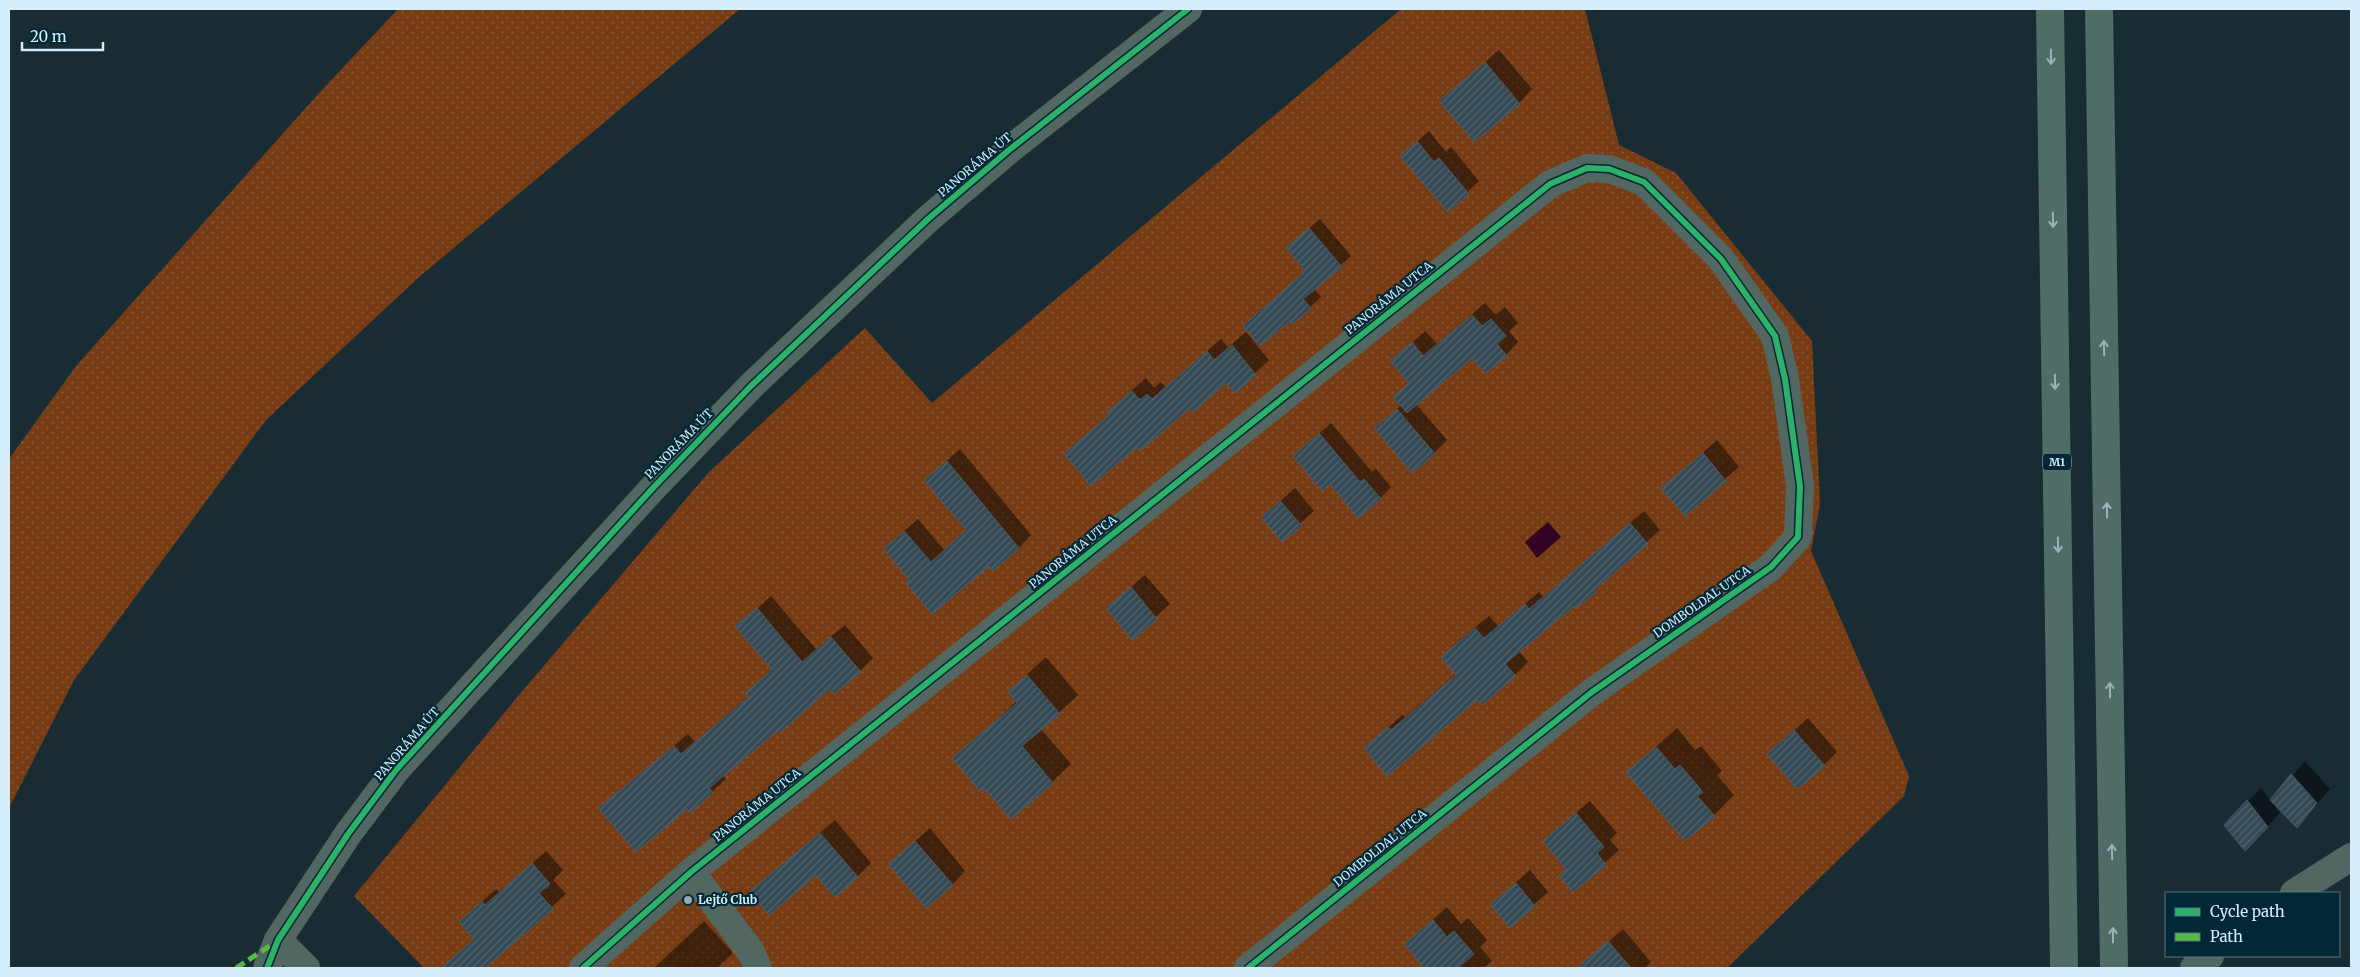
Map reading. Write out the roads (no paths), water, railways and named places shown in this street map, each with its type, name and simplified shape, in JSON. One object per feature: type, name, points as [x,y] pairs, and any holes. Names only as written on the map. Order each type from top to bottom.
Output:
[{"type":"highway","name":"M1","points":[[2050,9],[2064,968]]},
{"type":"highway","points":[[2099,9],[2114,968]]},
{"type":"street","name":"PANORÁMA ÚT","points":[[267,968],[278,940],[348,834],[396,770],[653,488],[744,392],[928,219],[1009,150],[1188,9]]},
{"type":"street","name":"PANORÁMA UTCA","points":[[583,968],[691,872],[1550,184],[1588,168]]},
{"type":"street","name":"DOMBOLDAL UTCA","points":[[1248,968],[1592,692],[1771,567],[1798,537],[1800,486],[1785,379],[1775,336],[1721,259],[1644,182],[1609,169],[1588,168]]},
{"type":"street","points":[[2296,892],[2351,857]]},
{"type":"street","points":[[691,872],[751,952],[758,968]]},
{"type":"street","points":[[278,940],[306,968]]},
{"type":"street","points":[[2194,968],[2209,957]]},
{"type":"place","name":"Lejtő Club","points":[[688,900]]}]
